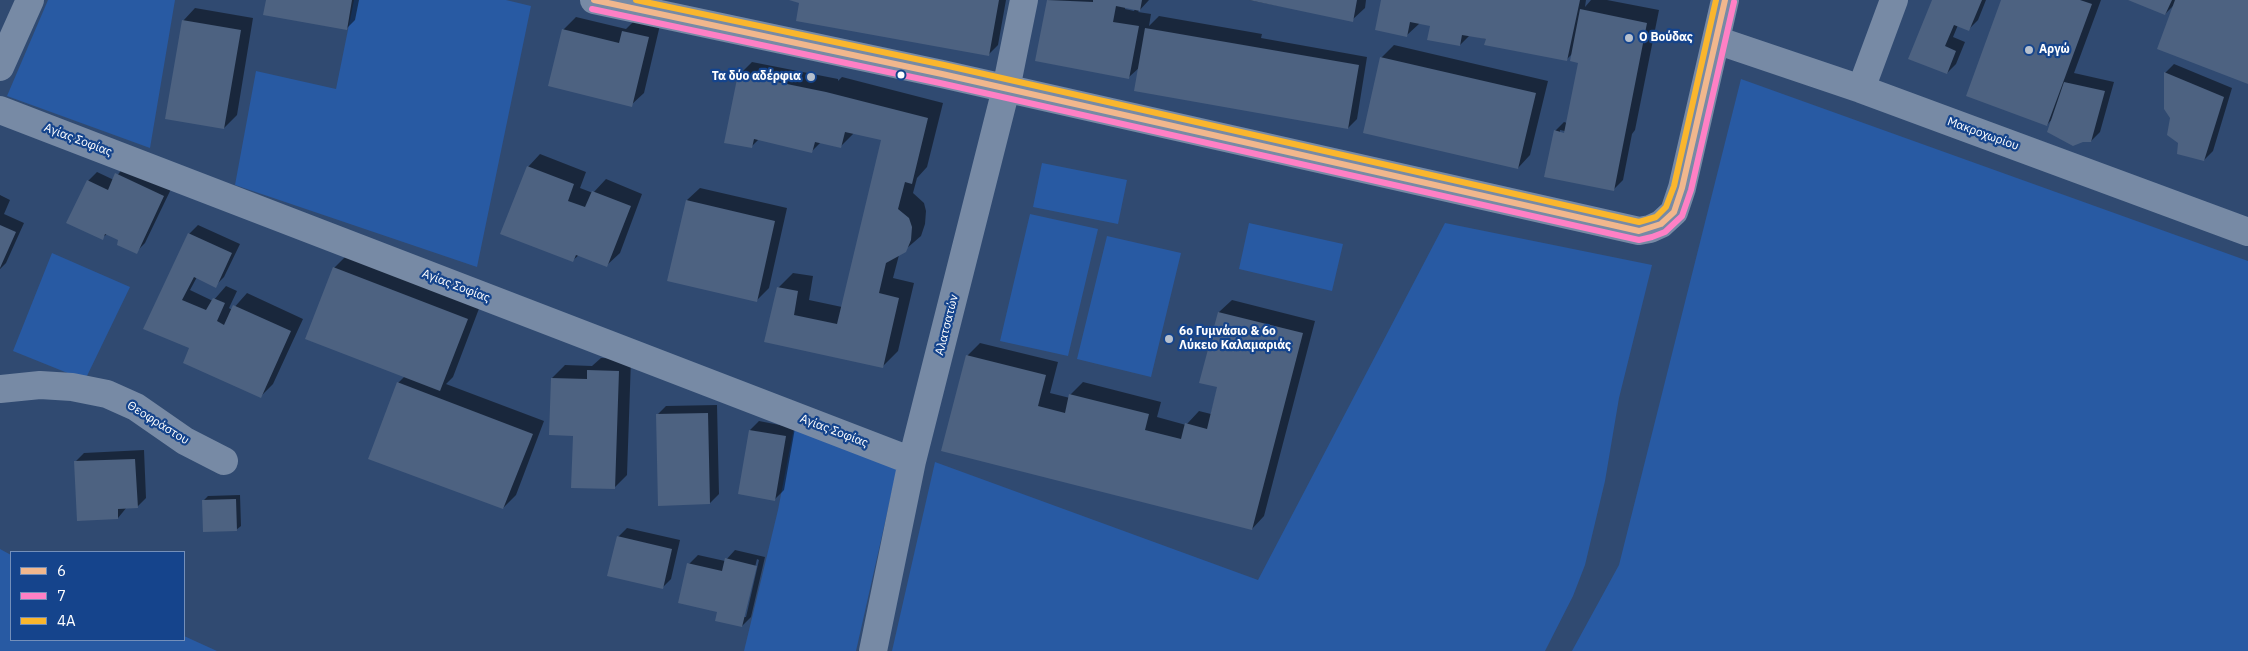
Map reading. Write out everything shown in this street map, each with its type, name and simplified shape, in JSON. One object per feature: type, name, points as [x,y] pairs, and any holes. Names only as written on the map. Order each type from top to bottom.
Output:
[{"type":"street","points":[[0,67],[30,0]]},
{"type":"street","points":[[594,0],[1006,89],[1639,231],[1661,224],[1674,212],[1682,188],[1725,0]]},
{"type":"street","name":"Αλατσατών","points":[[873,651],[912,461],[1006,89],[1024,0]]},
{"type":"street","points":[[1861,88],[1894,0]]},
{"type":"street","name":"Μακροχωρίου","points":[[1716,40],[1861,88],[2248,232]]},
{"type":"street","name":"Αγίας Σοφίας","points":[[0,110],[912,461]]},
{"type":"street","name":"Θεοφράστου","points":[[0,388],[40,385],[72,387],[107,394],[136,407],[185,441],[224,461]]},
{"type":"shaded area","points":[[48,0],[175,0],[150,148],[7,96]]},
{"type":"shaded area","points":[[354,0],[506,0],[531,6],[477,267],[235,185],[256,71],[336,89]]},
{"type":"shaded area","points":[[1741,79],[2248,261],[2248,651],[1572,651],[1619,565]]},
{"type":"shaded area","points":[[1042,163],[1127,180],[1118,224],[1033,207]]},
{"type":"shaded area","points":[[1030,214],[1098,229],[1068,356],[1000,341]]},
{"type":"shaded area","points":[[1249,223],[1343,244],[1332,291],[1239,269]]},
{"type":"shaded area","points":[[1445,223],[1652,265],[1619,398],[1605,481],[1585,565],[1573,596],[1545,651],[892,651],[935,462],[1258,580]]},
{"type":"shaded area","points":[[1107,236],[1181,253],[1151,377],[1077,359]]},
{"type":"shaded area","points":[[52,253],[130,287],[85,380],[13,351]]},
{"type":"shaded area","points":[[794,427],[897,469],[856,651],[744,651],[778,510]]},
{"type":"shaded area","points":[[0,549],[10,554],[10,641],[185,641],[185,636],[217,651],[0,651]]},
{"type":"building","points":[[266,0],[352,0],[347,30],[263,15]]},
{"type":"building","points":[[789,0],[999,0],[989,56],[796,21],[799,3]]},
{"type":"building","points":[[1047,0],[1093,2],[1093,0],[1142,0],[1140,11],[1116,6],[1113,22],[1139,26],[1129,79],[1035,61]]},
{"type":"building","points":[[1249,0],[1357,0],[1353,22]]},
{"type":"building","points":[[1381,0],[1580,0],[1567,61],[1484,45],[1486,39],[1462,35],[1460,46],[1427,40],[1430,26],[1410,22],[1407,37],[1375,30]]},
{"type":"building","points":[[1932,0],[1982,0],[1969,31],[1954,25],[1945,46],[1956,51],[1947,74],[1908,59]]},
{"type":"building","name":"Αργώ","points":[[2001,0],[2080,0],[2092,4],[2047,126],[1966,96]]},
{"type":"building","points":[[2128,0],[2172,0],[2165,15]]},
{"type":"building","points":[[2175,0],[2248,0],[2248,84],[2157,49]]},
{"type":"building","points":[[1580,9],[1647,23],[1614,191],[1544,177],[1554,130],[1564,133],[1578,63],[1570,61]]},
{"type":"building","points":[[182,20],[241,30],[224,129],[165,119]]},
{"type":"building","points":[[1145,28],[1359,65],[1348,129],[1134,91]]},
{"type":"building","points":[[562,29],[619,43],[622,31],[649,37],[632,107],[548,86]]},
{"type":"building","points":[[1380,57],[1536,93],[1518,169],[1363,133]]},
{"type":"building","points":[[2164,72],[2224,97],[2204,161],[2177,154],[2178,143],[2167,135],[2170,118],[2164,109]]},
{"type":"building","points":[[738,74],[826,92],[928,118],[912,184],[905,182],[898,209],[909,218],[912,227],[911,240],[906,252],[886,263],[879,293],[899,298],[883,368],[764,342],[777,287],[798,291],[794,315],[837,324],[881,140],[845,132],[841,148],[815,142],[812,153],[754,139],[752,148],[724,143]]},
{"type":"building","points":[[2064,82],[2105,91],[2091,142],[2083,142],[2073,146],[2047,132]]},
{"type":"building","points":[[527,166],[574,184],[568,201],[585,207],[592,191],[631,206],[607,267],[576,255],[573,262],[500,234]]},
{"type":"building","points":[[115,173],[164,196],[137,254],[117,245],[118,240],[105,234],[103,240],[66,223],[87,180],[108,190]]},
{"type":"building","points":[[686,200],[775,221],[757,302],[667,281]]},
{"type":"building","points":[[0,225],[16,232],[0,268]]},
{"type":"building","points":[[188,233],[232,253],[216,288],[194,277],[182,300],[206,310],[213,298],[225,303],[217,321],[224,325],[233,305],[291,331],[261,398],[183,363],[189,348],[143,329]]},
{"type":"building","points":[[333,267],[468,319],[440,391],[305,339]]},
{"type":"building","points":[[1218,312],[1303,333],[1252,530],[941,451],[966,355],[1046,375],[1038,406],[1065,413],[1069,394],[1149,414],[1145,430],[1181,439],[1185,423],[1207,429],[1217,387],[1199,383]]},
{"type":"building","points":[[587,370],[619,371],[615,489],[571,488],[573,436],[549,435],[551,378],[587,379]]},
{"type":"building","points":[[397,382],[533,434],[503,509],[368,459]]},
{"type":"building","points":[[708,413],[710,504],[658,506],[656,414]]},
{"type":"building","points":[[749,430],[786,436],[775,501],[738,494]]},
{"type":"building","points":[[135,459],[138,508],[118,509],[118,519],[77,521],[74,461]]},
{"type":"building","points":[[236,499],[237,531],[203,532],[202,500]]},
{"type":"building","points":[[617,536],[672,549],[663,589],[607,576]]},
{"type":"building","points":[[725,558],[757,566],[742,627],[715,621],[717,612],[678,603],[687,563],[722,571]]},
{"type":"transit line","name":"6","points":[[594,0],[942,74],[1639,231],[1661,224],[1674,212],[1682,188],[1725,0]]},
{"type":"transit line","name":"4Α","points":[[636,0],[944,65],[1639,222],[1656,217],[1666,207],[1674,186],[1716,0]]},
{"type":"transit line","name":"7","points":[[592,9],[940,83],[1639,240],[1665,232],[1682,216],[1691,190],[1734,2]]},
{"type":"place","name":"Ο Βούδας","points":[[1629,38]]},
{"type":"place","name":"Αργώ","points":[[2029,50]]},
{"type":"place","name":"Τα δύο αδέρφια","points":[[811,77]]},
{"type":"place","name":"6ο Γυμνάσιο & 6ο Λύκειο Καλαμαριάς","points":[[1169,339]]}]
